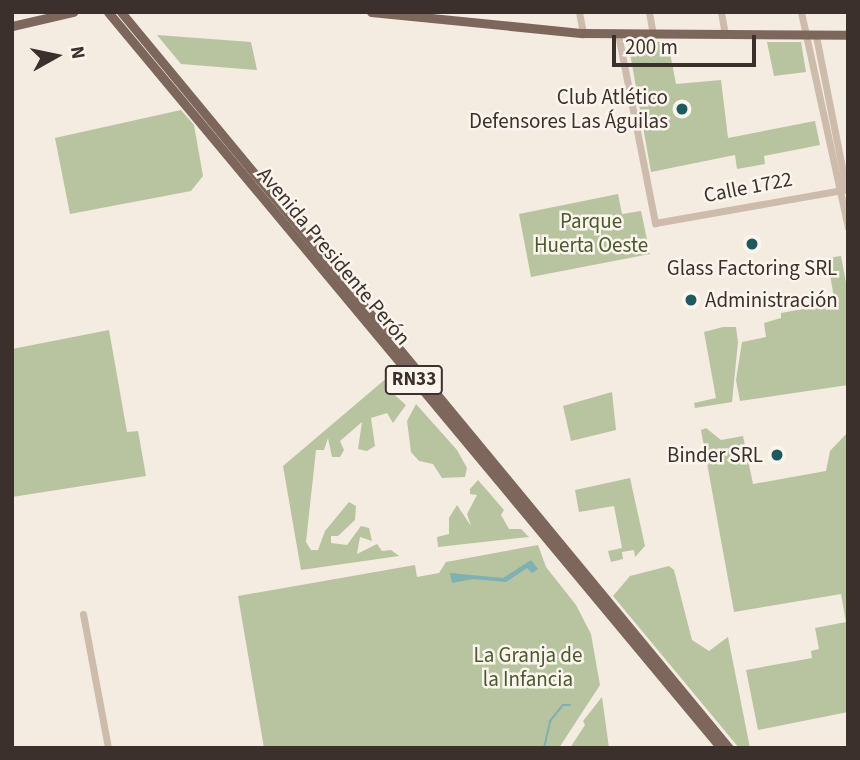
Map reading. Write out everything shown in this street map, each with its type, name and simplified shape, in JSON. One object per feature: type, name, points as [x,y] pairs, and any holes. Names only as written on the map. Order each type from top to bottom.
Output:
[{"type":"main road","points":[[12,26],[73,12]]},
{"type":"main road","name":"Avenida Presidente Perón","points":[[108,12],[721,748]]},
{"type":"main road","name":"Avenida Presidente Perón","points":[[121,12],[729,748]]},
{"type":"main road","points":[[371,12],[583,33],[848,36]]},
{"type":"street","points":[[579,12],[583,33]]},
{"type":"street","points":[[649,12],[653,34]]},
{"type":"street","points":[[721,12],[725,35]]},
{"type":"street","points":[[801,12],[835,179],[844,190]]},
{"type":"street","name":"Calle 1722","points":[[618,34],[655,223],[844,190]]},
{"type":"street","points":[[816,36],[844,177],[848,228]]},
{"type":"street","points":[[83,614],[108,748]]},
{"type":"green space","points":[[157,35],[251,42],[257,70],[181,64]]},
{"type":"green space","name":"Club Atlético Defensores Las Águilas","points":[[628,42],[668,42],[676,84],[721,80],[728,138],[815,121],[820,145],[764,156],[765,164],[737,169],[735,155],[651,172]]},
{"type":"green space","points":[[767,42],[801,42],[806,72],[774,76]]},
{"type":"green space","points":[[181,110],[194,125],[203,176],[191,191],[70,214],[55,138]]},
{"type":"green space","name":"Parque Huerta Oeste","points":[[618,194],[622,214],[641,211],[650,254],[531,277],[519,214]]},
{"type":"green space","points":[[841,256],[848,293],[848,385],[740,401],[736,380],[742,342],[766,337],[764,323],[781,318],[781,313],[835,303],[827,258]]},
{"type":"green space","points":[[736,327],[738,342],[732,402],[695,408],[694,403],[716,398],[704,332]]},
{"type":"green space","points":[[109,330],[127,432],[138,431],[146,476],[12,497],[12,349]]},
{"type":"green space","points":[[395,371],[404,383],[389,390],[406,405],[393,423],[387,413],[371,418],[375,446],[367,451],[358,449],[362,422],[340,441],[344,450],[340,457],[332,457],[328,438],[324,450],[316,450],[306,542],[311,550],[318,550],[325,531],[349,502],[356,506],[355,520],[338,536],[331,536],[331,543],[347,545],[361,526],[369,528],[372,541],[360,537],[357,554],[377,544],[382,551],[391,550],[399,556],[301,570],[283,466]]},
{"type":"green space","points":[[612,392],[616,430],[571,441],[563,406]]},
{"type":"green space","points":[[416,404],[457,450],[467,468],[465,477],[442,478],[433,464],[419,461],[411,452],[407,421]]},
{"type":"green space","points":[[706,428],[721,440],[743,436],[753,484],[826,471],[830,451],[848,432],[848,712],[758,730],[746,670],[812,658],[811,651],[819,649],[815,628],[846,622],[841,594],[734,612],[701,430]]},
{"type":"green space","points":[[630,478],[645,546],[635,557],[634,550],[622,552],[623,559],[611,562],[608,551],[622,548],[614,506],[579,512],[575,490]]},
{"type":"green space","points":[[478,480],[504,510],[501,515],[509,529],[521,529],[529,537],[438,547],[437,537],[449,534],[449,518],[457,505],[471,526],[467,514],[477,495],[470,494],[470,489]]},
{"type":"green space","name":"La Granja de la Infancia","points":[[538,545],[546,567],[576,605],[591,634],[600,685],[559,748],[264,748],[238,596],[415,565],[417,577],[439,573],[446,562]]},
{"type":"green space","points":[[669,566],[674,570],[692,640],[709,651],[728,637],[750,748],[739,748],[613,596],[630,576]]},
{"type":"green space","points":[[602,697],[609,748],[570,748],[585,725],[583,721]]},
{"type":"water","points":[[531,560],[538,569],[532,573],[527,568],[506,582],[473,579],[452,583],[450,573],[503,578]]},
{"type":"waterway","points":[[544,748],[550,721],[563,705],[570,705]]},
{"type":"place","name":"Club Atlético Defensores Las Águilas","points":[[682,109]]},
{"type":"place","name":"Glass Factoring SRL","points":[[752,244]]},
{"type":"place","name":"Administración","points":[[691,300]]},
{"type":"place","name":"Binder SRL","points":[[777,455]]}]
